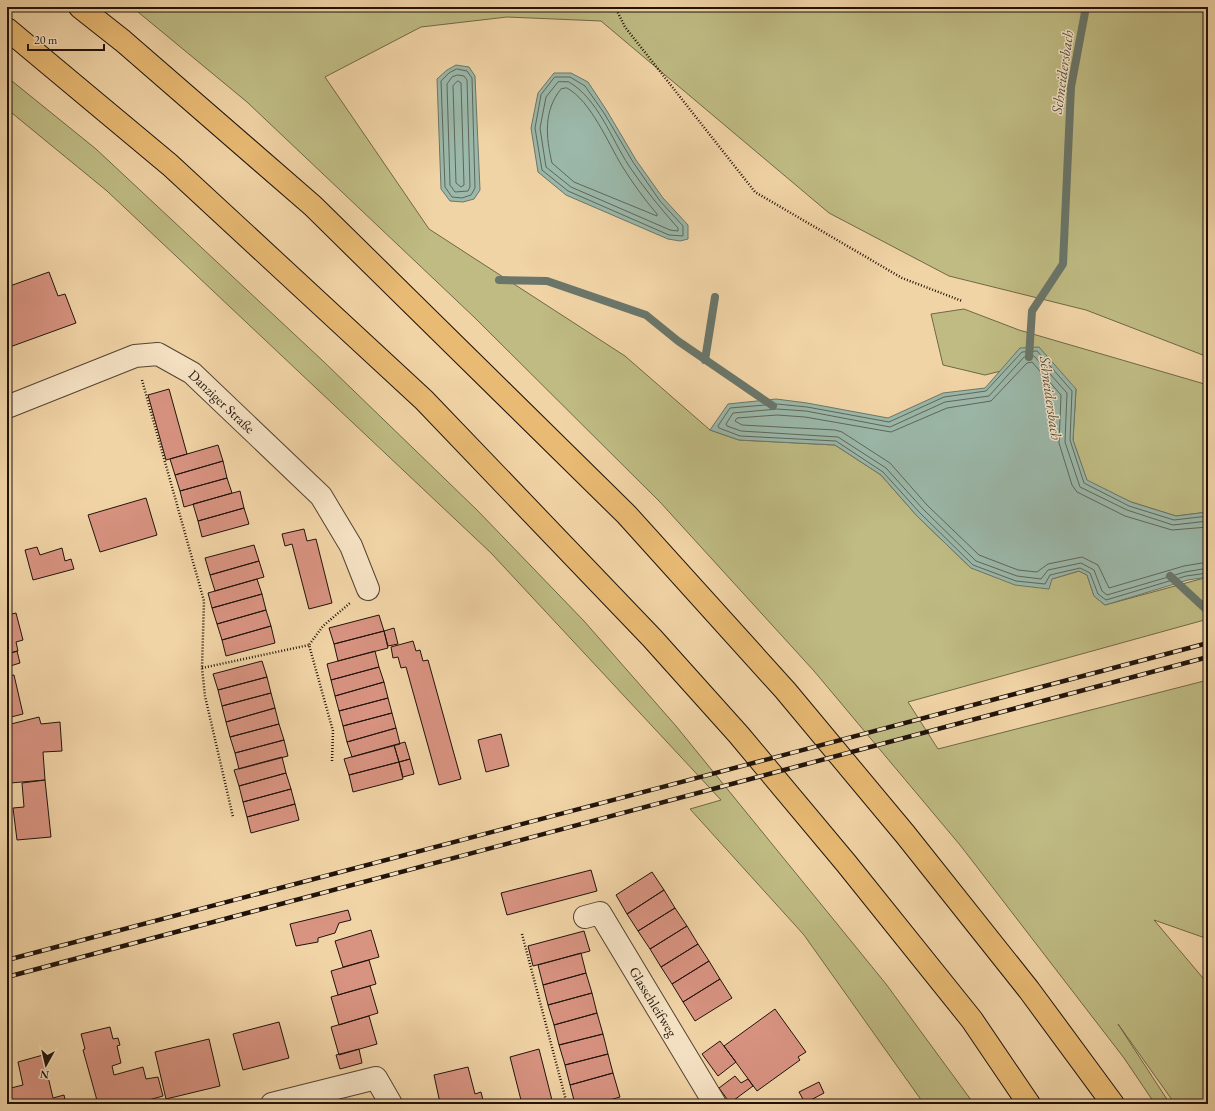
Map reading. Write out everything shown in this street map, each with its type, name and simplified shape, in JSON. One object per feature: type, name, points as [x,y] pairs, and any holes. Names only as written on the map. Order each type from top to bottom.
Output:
[{"type":"highway","points":[[80,7],[123,41],[313,206],[626,514],[785,690],[905,834],[1029,990],[1113,1104]]},
{"type":"highway","points":[[7,29],[170,164],[418,394],[647,632],[739,735],[846,863],[972,1020],[1029,1104]]},
{"type":"street","name":"Danziger Straße","points":[[7,407],[135,356],[158,354],[192,373],[321,496],[351,546],[368,589]]},
{"type":"street","name":"Glasschleifweg","points":[[585,917],[600,913],[715,1104]]},
{"type":"street","points":[[272,1104],[376,1078],[391,1104]]},
{"type":"path","points":[[615,7],[626,27],[755,192],[902,278],[962,301]]},
{"type":"path","points":[[135,356],[204,602],[202,668],[205,696],[233,816]]},
{"type":"path","points":[[202,668],[309,645],[323,626],[342,608],[368,589]]},
{"type":"path","points":[[309,645],[333,731],[332,761]]},
{"type":"path","points":[[522,934],[567,1104]]},
{"type":"shaded area","points":[[132,7],[1208,7],[1208,357],[1086,310],[949,276],[829,213],[601,21],[507,17],[421,27],[325,77],[429,229],[625,356],[710,430],[739,440],[835,445],[881,475],[917,516],[971,568],[1052,579],[1079,571],[1087,575],[1094,596],[1105,605],[1208,577],[1208,619],[908,702],[938,749],[1208,680],[1208,939],[1154,920],[1208,984],[1208,1104],[1175,1104],[1118,1024],[1170,1104],[1155,1104],[1124,1058],[960,845],[814,671],[660,502],[474,317],[247,102]]},
{"type":"shaded area","points":[[7,77],[96,149],[323,361],[477,510],[584,621],[676,726],[886,984],[974,1104],[924,1104],[804,935],[690,809],[721,800],[491,553],[107,191],[7,109]]},
{"type":"shaded area","points":[[964,309],[1019,330],[1208,385],[1208,512],[1176,516],[1131,502],[1087,481],[1073,440],[1076,389],[1020,348],[1001,371],[985,375],[943,365],[931,314]]},
{"type":"water","points":[[456,65],[469,67],[475,76],[480,190],[474,199],[463,202],[450,201],[441,189],[437,79],[447,70]]},
{"type":"water","points":[[554,73],[571,73],[588,82],[636,160],[663,198],[688,225],[688,239],[680,241],[668,239],[566,195],[538,172],[531,128],[538,93]]},
{"type":"water","points":[[1039,347],[1076,389],[1073,440],[1087,480],[1131,502],[1176,516],[1208,512],[1208,577],[1188,580],[1105,605],[1094,596],[1087,575],[1079,571],[1052,579],[1049,589],[1015,585],[971,568],[917,516],[881,475],[835,445],[739,440],[710,430],[728,404],[776,399],[807,403],[888,418],[943,393],[985,388],[1020,348]]},
{"type":"building","points":[[49,272],[58,296],[65,294],[76,323],[7,348],[7,287]]},
{"type":"building","points":[[169,389],[187,454],[166,460],[148,395]]},
{"type":"building","points":[[218,445],[223,461],[175,475],[170,459]]},
{"type":"building","points":[[223,461],[227,478],[180,491],[175,475]]},
{"type":"building","points":[[227,478],[232,493],[184,507],[180,491]]},
{"type":"building","points":[[240,491],[244,508],[198,521],[193,504]]},
{"type":"building","points":[[146,498],[157,535],[100,552],[88,515]]},
{"type":"building","points":[[244,508],[249,524],[202,537],[198,521]]},
{"type":"building","points":[[304,529],[307,541],[316,539],[332,603],[309,609],[292,544],[285,546],[282,534]]},
{"type":"building","points":[[254,545],[259,561],[210,575],[205,558]]},
{"type":"building","points":[[37,547],[40,555],[62,548],[65,561],[71,559],[74,569],[33,580],[25,550]]},
{"type":"building","points":[[259,561],[264,577],[215,591],[210,575]]},
{"type":"building","points":[[257,579],[262,594],[212,608],[208,593]]},
{"type":"building","points":[[262,594],[266,610],[217,624],[212,608]]},
{"type":"building","points":[[266,610],[271,626],[222,640],[217,624]]},
{"type":"building","points":[[16,613],[23,640],[16,642],[18,651],[7,654],[7,615]]},
{"type":"building","points":[[379,615],[384,631],[334,644],[329,628]]},
{"type":"building","points":[[271,626],[275,643],[226,656],[222,640]]},
{"type":"building","points":[[394,628],[398,644],[388,646],[384,631]]},
{"type":"building","points":[[384,631],[388,648],[338,661],[334,644]]},
{"type":"building","points":[[413,641],[416,651],[420,650],[423,661],[428,660],[461,779],[439,785],[406,667],[401,668],[398,657],[393,658],[391,647]]},
{"type":"building","points":[[17,651],[20,663],[7,667],[7,654]]},
{"type":"building","points":[[375,651],[379,667],[331,680],[327,664]]},
{"type":"building","points":[[262,661],[267,677],[218,690],[213,674]]},
{"type":"building","points":[[379,667],[384,682],[335,696],[331,680]]},
{"type":"building","points":[[14,675],[23,714],[7,718],[7,676]]},
{"type":"building","points":[[267,677],[271,693],[222,706],[218,690]]},
{"type":"building","points":[[384,682],[388,698],[339,711],[335,696]]},
{"type":"building","points":[[271,693],[275,708],[226,722],[222,706]]},
{"type":"building","points":[[388,698],[392,713],[343,726],[339,711]]},
{"type":"building","points":[[275,708],[279,724],[230,737],[226,722]]},
{"type":"building","points":[[392,713],[396,728],[347,742],[343,726]]},
{"type":"building","points":[[39,717],[41,724],[60,722],[62,751],[43,752],[45,780],[10,783],[7,725]]},
{"type":"building","points":[[279,724],[284,740],[235,753],[230,737]]},
{"type":"building","points":[[396,728],[400,744],[352,757],[347,742]]},
{"type":"building","points":[[501,734],[509,766],[486,772],[478,740]]},
{"type":"building","points":[[284,740],[288,756],[239,769],[235,753]]},
{"type":"building","points":[[405,742],[410,759],[399,762],[394,745]]},
{"type":"building","points":[[394,745],[399,762],[349,775],[344,759]]},
{"type":"building","points":[[282,757],[286,773],[239,786],[234,770]]},
{"type":"building","points":[[410,759],[414,774],[403,777],[399,762]]},
{"type":"building","points":[[399,762],[403,779],[353,792],[349,775]]},
{"type":"building","points":[[286,773],[291,789],[243,802],[239,786]]},
{"type":"building","points":[[45,780],[51,837],[17,840],[13,808],[24,807],[22,783]]},
{"type":"building","points":[[291,789],[295,804],[247,817],[243,802]]},
{"type":"building","points":[[295,804],[299,820],[251,833],[247,817]]},
{"type":"building","points":[[591,870],[597,891],[507,915],[501,893]]},
{"type":"building","points":[[652,872],[664,890],[627,914],[616,895]]},
{"type":"building","points":[[664,890],[675,908],[638,931],[627,914]]},
{"type":"building","points":[[675,908],[687,926],[650,949],[638,931]]},
{"type":"building","points":[[348,910],[351,920],[339,923],[335,933],[318,938],[318,942],[296,946],[290,924]]},
{"type":"building","points":[[687,926],[698,944],[661,967],[650,949]]},
{"type":"building","points":[[371,930],[379,957],[343,967],[335,941]]},
{"type":"building","points":[[584,931],[590,951],[533,966],[528,946]]},
{"type":"building","points":[[698,944],[709,961],[672,984],[661,967]]},
{"type":"building","points":[[581,953],[586,973],[543,985],[538,965]]},
{"type":"building","points":[[369,960],[376,984],[338,995],[331,971]]},
{"type":"building","points":[[709,961],[720,979],[683,1002],[672,984]]},
{"type":"building","points":[[586,973],[592,993],[548,1005],[543,985]]},
{"type":"building","points":[[720,979],[732,998],[695,1021],[683,1002]]},
{"type":"building","points":[[370,986],[378,1013],[339,1025],[331,997]]},
{"type":"building","points":[[592,993],[597,1013],[554,1025],[548,1005]]},
{"type":"building","points":[[775,1009],[806,1052],[798,1057],[800,1060],[757,1091],[724,1046]]},
{"type":"building","points":[[597,1013],[603,1034],[559,1045],[554,1025]]},
{"type":"building","points":[[369,1016],[377,1044],[339,1055],[331,1027]]},
{"type":"building","points":[[279,1022],[289,1058],[243,1070],[233,1034]]},
{"type":"building","points":[[110,1027],[113,1039],[118,1038],[120,1045],[117,1046],[121,1063],[112,1066],[114,1075],[143,1067],[146,1079],[158,1077],[163,1096],[134,1104],[98,1104],[83,1050],[85,1049],[81,1034]]},
{"type":"building","points":[[603,1034],[608,1054],[565,1065],[559,1045]]},
{"type":"building","points":[[209,1039],[220,1086],[166,1099],[155,1052]]},
{"type":"building","points":[[720,1041],[736,1062],[718,1076],[702,1054]]},
{"type":"building","points":[[359,1049],[362,1063],[340,1069],[336,1055]]},
{"type":"building","points":[[539,1049],[553,1104],[522,1104],[510,1057]]},
{"type":"building","points":[[608,1054],[613,1073],[570,1085],[565,1065]]},
{"type":"building","points":[[43,1055],[53,1098],[64,1095],[66,1104],[7,1104],[7,1089],[23,1085],[18,1062]]},
{"type":"building","points":[[468,1067],[475,1094],[481,1092],[484,1104],[437,1104],[440,1103],[434,1075]]},
{"type":"building","points":[[613,1073],[620,1097],[596,1104],[575,1104],[570,1085]]},
{"type":"building","points":[[735,1076],[741,1083],[748,1079],[753,1086],[730,1103],[719,1088]]},
{"type":"building","points":[[819,1082],[824,1093],[805,1103],[799,1092]]},
{"type":"waterway","name":"Schneidersbach","points":[[1029,357],[1032,311],[1063,264],[1071,87],[1086,7]]},
{"type":"waterway","points":[[499,280],[547,281],[646,315],[678,341],[773,406]]},
{"type":"waterway","points":[[705,360],[715,297]]},
{"type":"waterway","name":"Schneidersbach","points":[[1170,576],[1208,611]]},
{"type":"railway","points":[[7,960],[1208,643]]},
{"type":"railway","points":[[7,977],[1208,657]]}]
